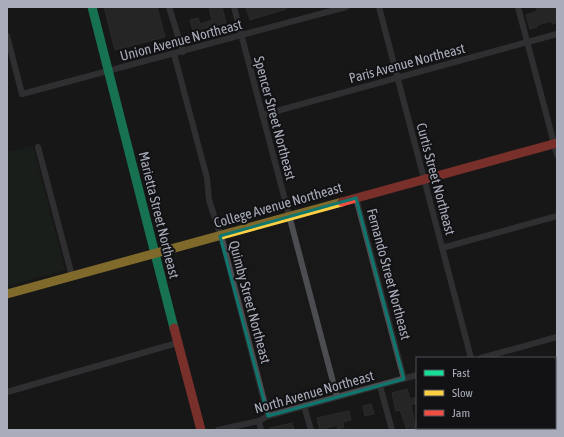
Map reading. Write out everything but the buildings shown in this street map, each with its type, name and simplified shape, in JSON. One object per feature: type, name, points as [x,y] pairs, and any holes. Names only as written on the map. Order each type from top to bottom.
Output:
[{"type":"street","name":"Marietta Street Northeast","points":[[92,7],[200,430]]},
{"type":"street","points":[[169,7],[183,52]]},
{"type":"street","name":"Spencer Street Northeast","points":[[234,7],[337,397]]},
{"type":"street","name":"Union Avenue Northeast","points":[[7,36],[22,94],[109,72],[346,7]]},
{"type":"street","name":"Curtis Street Northeast","points":[[379,7],[471,357]]},
{"type":"street","points":[[518,7],[556,144],[557,155]]},
{"type":"street","name":"Paris Avenue Northeast","points":[[262,115],[557,34]]},
{"type":"street","name":"Quimby Street Northeast","points":[[174,54],[207,178],[209,200],[268,416]]},
{"type":"street","name":"College Avenue Northeast","points":[[7,294],[556,144]]},
{"type":"street","points":[[38,147],[72,276]]},
{"type":"street","name":"Fernando Street Northeast","points":[[356,198],[404,379]]},
{"type":"street","points":[[442,248],[557,216]]},
{"type":"street","points":[[485,357],[557,338]]},
{"type":"street","points":[[7,392],[177,343]]},
{"type":"street","name":"North Avenue Northeast","points":[[218,430],[259,421],[268,416],[416,375]]},
{"type":"street","points":[[380,386],[392,430]]},
{"type":"street","points":[[304,406],[310,430]]},
{"type":"street","points":[[259,421],[261,430]]},
{"type":"highlighted area","points":[[356,198],[404,379],[268,416],[220,236]]},
{"type":"shaded area","points":[[33,146],[65,270],[7,286],[7,152]]},
{"type":"traffic: fast","points":[[92,7],[174,328]]},
{"type":"traffic: slow","points":[[7,294],[342,202]]},
{"type":"traffic: jam","points":[[342,202],[557,143]]},
{"type":"traffic: jam","points":[[174,328],[201,430]]}]
